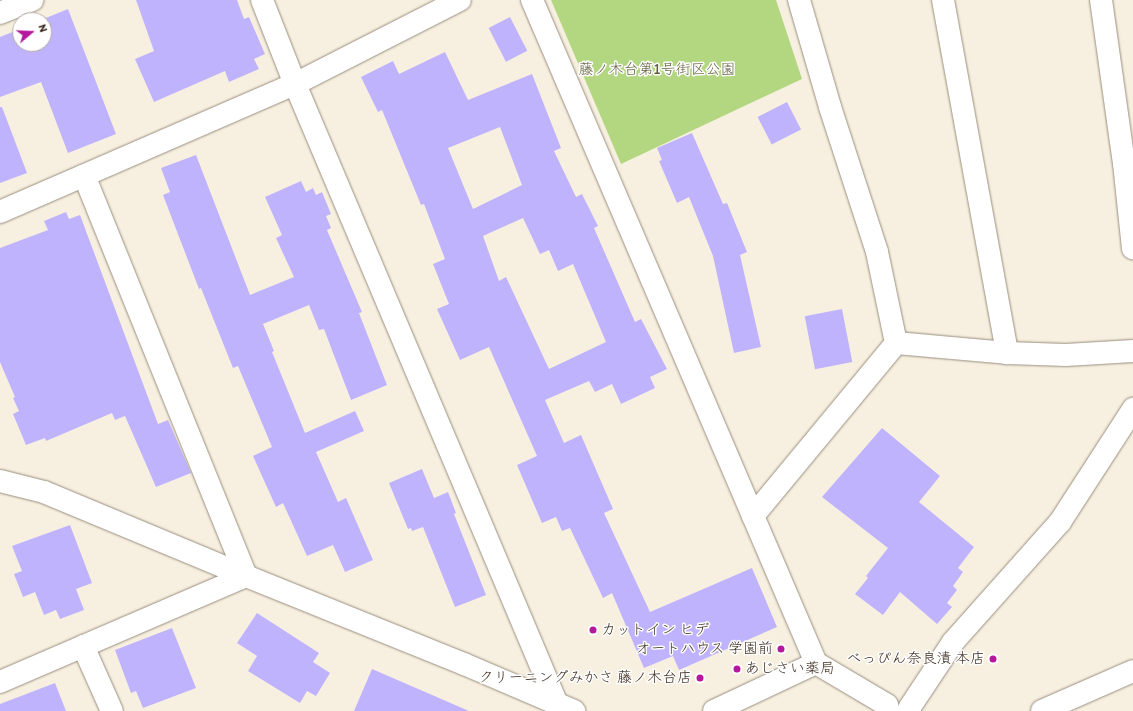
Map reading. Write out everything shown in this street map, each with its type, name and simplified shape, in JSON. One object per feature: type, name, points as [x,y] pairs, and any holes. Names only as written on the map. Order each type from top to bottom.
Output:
[{"type":"street","points":[[0,13],[33,0]]},
{"type":"street","points":[[262,0],[295,84],[565,707]]},
{"type":"street","points":[[0,212],[295,84],[460,0]]},
{"type":"street","points":[[532,0],[816,663],[887,706],[889,711]]},
{"type":"street","points":[[799,0],[830,107],[877,252],[896,343]]},
{"type":"street","points":[[943,0],[1007,353]]},
{"type":"street","points":[[1101,0],[1128,163],[1133,249]]},
{"type":"street","points":[[84,176],[246,576]]},
{"type":"street","points":[[753,516],[896,343]]},
{"type":"street","points":[[896,343],[1007,353],[1066,355],[1133,352]]},
{"type":"street","points":[[910,711],[910,707],[953,642],[1060,522],[1133,409]]},
{"type":"street","points":[[0,481],[44,492],[464,664],[565,707]]},
{"type":"street","points":[[0,682],[246,576]]},
{"type":"street","points":[[83,646],[112,711]]},
{"type":"street","points":[[714,711],[816,663]]},
{"type":"street","points":[[1042,711],[1133,671]]},
{"type":"green space","name":"藤ノ木台第1号街区公園","points":[[551,0],[776,0],[802,79],[621,164]]},
{"type":"building","points":[[136,0],[237,0],[244,19],[249,17],[265,54],[254,59],[259,69],[229,82],[225,71],[154,102],[135,59],[154,51]]},
{"type":"building","points":[[68,9],[116,134],[68,153],[41,82],[0,97],[0,37],[12,32],[12,52],[52,52],[52,16]]},
{"type":"building","points":[[510,17],[527,51],[506,62],[489,28]]},
{"type":"building","points":[[445,52],[468,100],[532,74],[561,148],[554,151],[576,197],[582,194],[598,226],[594,228],[635,322],[641,319],[667,369],[650,377],[655,388],[621,404],[612,384],[595,392],[589,381],[545,400],[564,443],[581,435],[613,509],[604,513],[650,612],[752,568],[777,627],[679,670],[673,656],[644,668],[612,593],[603,598],[570,528],[562,531],[556,517],[542,523],[517,465],[537,456],[489,347],[460,360],[437,309],[449,304],[433,264],[445,259],[424,204],[421,205],[382,110],[378,112],[361,77],[393,61],[399,74]],"holes":[[[500,127],[522,185],[473,209],[448,148]],[[523,218],[540,254],[549,250],[558,271],[573,264],[606,342],[549,369],[506,277],[499,281],[483,236]]]},
{"type":"building","points":[[787,102],[801,130],[772,145],[758,117]]},
{"type":"building","points":[[0,107],[2,107],[27,173],[0,183]]},
{"type":"building","points":[[692,133],[723,204],[727,203],[747,252],[740,255],[761,347],[734,353],[713,256],[689,197],[677,203],[659,161],[662,160],[657,148]]},
{"type":"building","points":[[196,155],[250,295],[294,277],[276,238],[282,235],[265,197],[301,181],[306,192],[313,188],[316,195],[322,192],[331,214],[326,216],[331,228],[327,230],[362,312],[359,313],[387,385],[351,400],[324,329],[319,330],[309,305],[263,324],[274,351],[272,352],[305,433],[355,411],[364,431],[316,452],[338,502],[346,498],[373,560],[345,572],[333,545],[307,556],[283,503],[276,507],[253,456],[272,447],[238,366],[233,368],[201,288],[199,289],[163,195],[170,192],[161,168]]},
{"type":"building","points":[[66,212],[69,219],[80,215],[158,424],[168,420],[191,473],[156,487],[125,416],[115,420],[112,413],[46,441],[45,438],[26,445],[13,414],[19,411],[13,398],[15,397],[0,362],[0,248],[48,230],[44,221]]},
{"type":"building","points":[[842,309],[852,362],[815,369],[805,316]]},
{"type":"building","points":[[882,428],[940,476],[919,502],[974,547],[958,568],[963,572],[953,586],[957,590],[947,603],[952,607],[937,624],[900,592],[883,615],[855,594],[868,578],[866,576],[888,548],[822,497]]},
{"type":"building","points":[[422,469],[434,498],[448,492],[456,513],[454,514],[486,595],[455,607],[423,527],[412,531],[411,528],[408,529],[389,483]]},
{"type":"building","points":[[70,525],[92,583],[76,589],[84,610],[60,619],[56,610],[44,615],[35,592],[23,597],[14,574],[22,571],[12,546]]},
{"type":"building","points":[[257,613],[319,653],[313,662],[330,673],[316,696],[307,691],[300,703],[248,671],[257,656],[237,643]]},
{"type":"building","points":[[172,628],[196,688],[143,708],[136,691],[131,693],[115,650]]},
{"type":"building","points":[[372,669],[469,711],[354,711]]},
{"type":"building","points":[[55,683],[66,711],[0,711],[0,704]]},
{"type":"place","name":"カットイン ヒデ","points":[[593,630]]},
{"type":"place","name":"オートハウス 学園前","points":[[781,649]]},
{"type":"place","name":"べっぴん奈良漬 本店","points":[[993,659]]},
{"type":"place","name":"あじさい薬局","points":[[737,669]]},
{"type":"place","name":"クリーニングみかさ 藤ノ木台店","points":[[700,678]]}]
